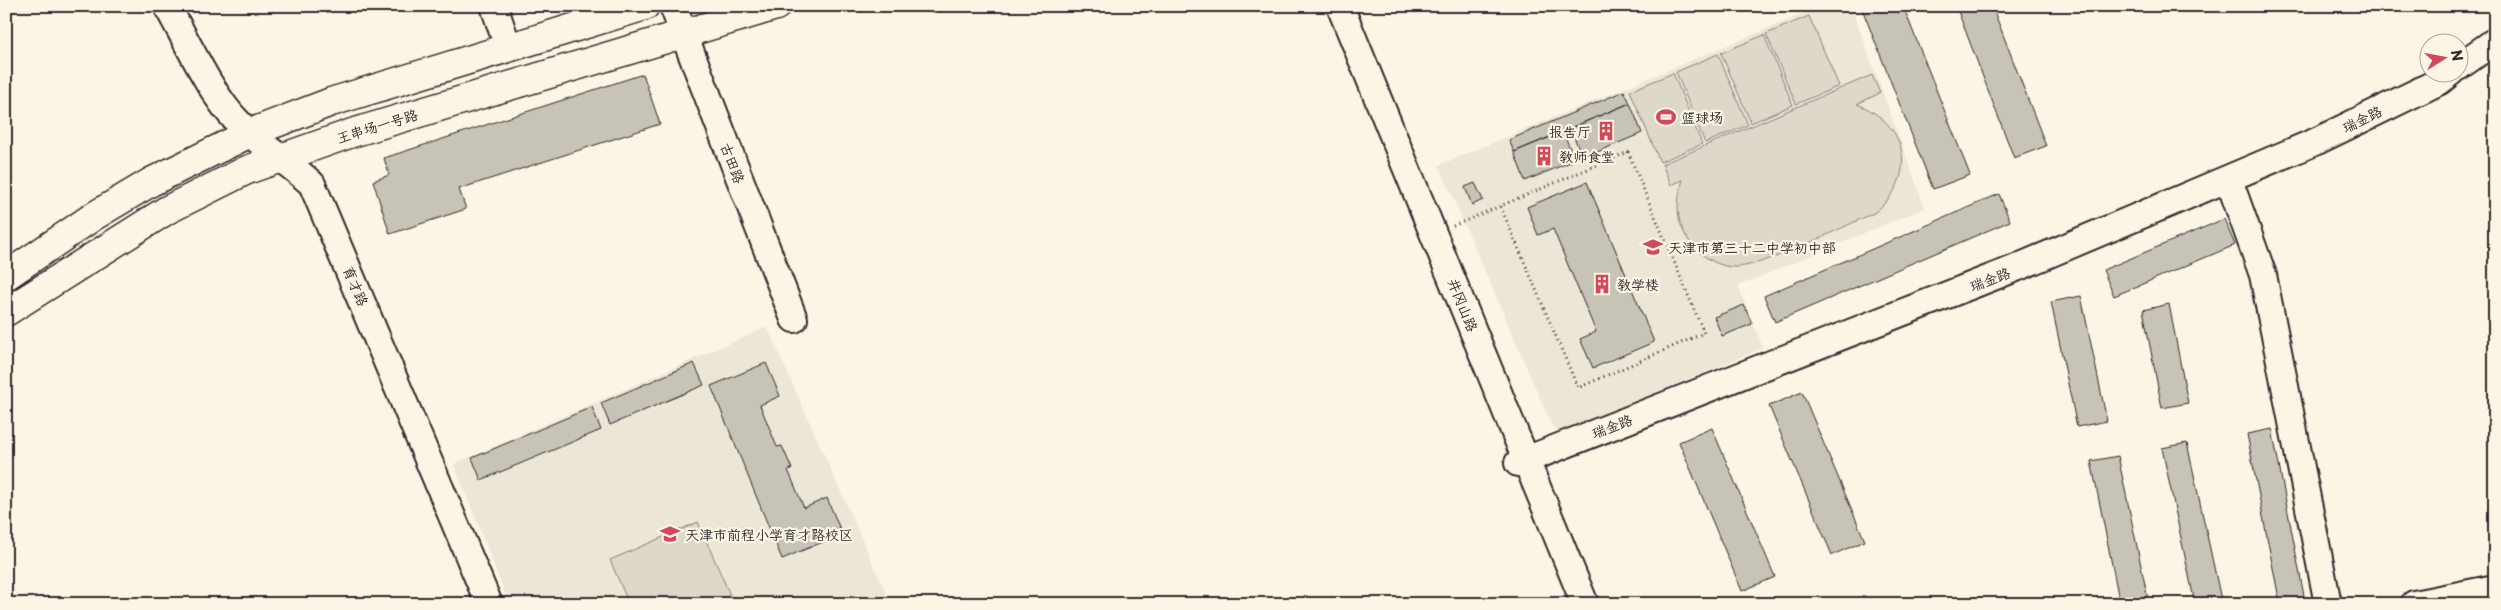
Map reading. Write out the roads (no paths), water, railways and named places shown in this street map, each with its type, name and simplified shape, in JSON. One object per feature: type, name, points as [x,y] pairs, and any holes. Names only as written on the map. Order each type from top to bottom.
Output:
[{"type":"main road","points":[[6,276],[94,216],[151,182],[250,133],[331,102],[645,6]]},
{"type":"main road","name":"王串场一号路","points":[[6,312],[167,210],[213,185],[352,133],[776,6]]},
{"type":"street","name":"育才路","points":[[168,6],[226,108],[250,133],[312,184],[489,604]]},
{"type":"street","points":[[494,6],[508,47]]},
{"type":"street","name":"古田路","points":[[673,6],[794,319]]},
{"type":"street","name":"井冈山路","points":[[1332,6],[1522,461],[1585,604]]},
{"type":"street","name":"井冈山路","points":[[1340,6],[1434,235],[1576,604]]},
{"type":"street","points":[[2468,60],[2495,41]]},
{"type":"street","name":"瑞金路","points":[[1522,461],[2016,268],[2229,180],[2326,137],[2438,82]]},
{"type":"street","points":[[2229,180],[2263,275],[2328,604]]},
{"type":"street","points":[[2414,604],[2495,588]]},
{"type":"place","name":"篮球场","points":[[1666,117]]},
{"type":"place","name":"报告厅","points":[[1606,131]]},
{"type":"place","name":"教师食堂","points":[[1544,156]]},
{"type":"place","name":"天津市第三十二中学初中部","points":[[1653,247]]},
{"type":"place","name":"教学楼","points":[[1602,284]]},
{"type":"place","name":"天津市前程小学育才路校区","points":[[670,534]]}]
